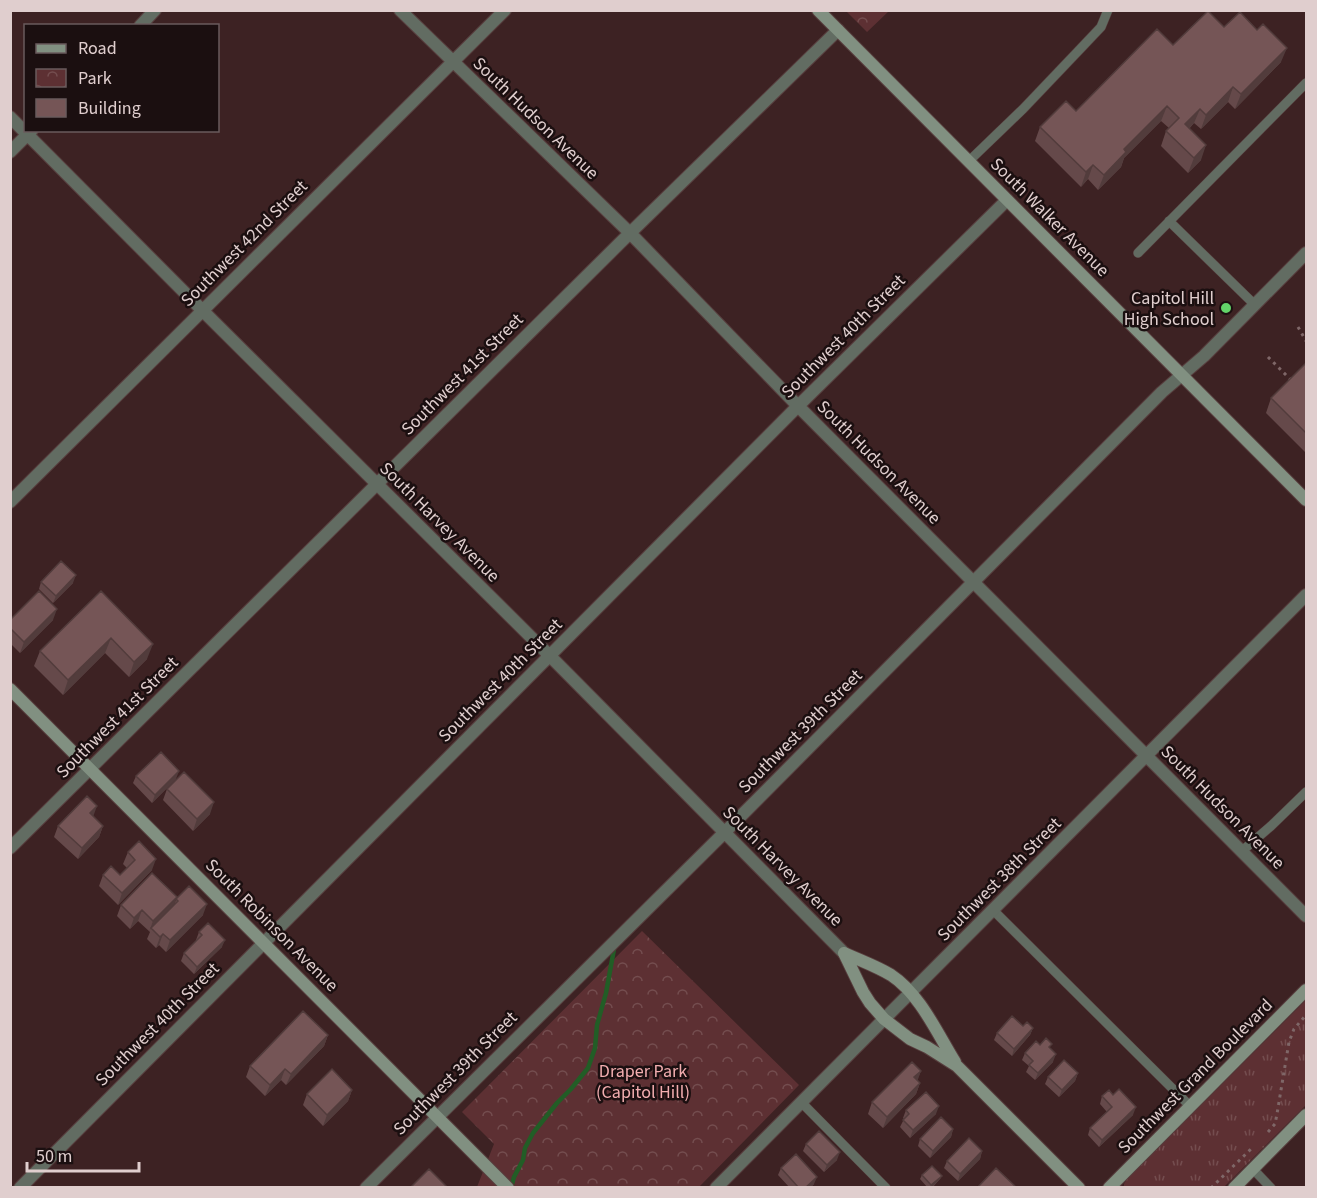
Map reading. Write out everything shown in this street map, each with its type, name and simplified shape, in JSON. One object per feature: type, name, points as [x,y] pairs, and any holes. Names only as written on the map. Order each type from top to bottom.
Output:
[{"type":"street","points":[[142,24],[155,10]]},
{"type":"street","name":"South Hudson Avenue","points":[[400,10],[630,233],[798,406],[1306,916]]},
{"type":"street","name":"Southwest 42nd Street","points":[[10,502],[505,10]]},
{"type":"street","name":"South Walker Avenue","points":[[818,10],[1306,500]]},
{"type":"street","name":"Southwest 41st Street","points":[[10,848],[838,30]]},
{"type":"street","name":"South Harvey Avenue","points":[[10,117],[24,128]]},
{"type":"street","points":[[10,152],[30,133]]},
{"type":"street","name":"South Harvey Avenue","points":[[30,133],[202,310],[844,953],[891,976],[910,993],[926,1013],[957,1066]]},
{"type":"street","name":"Southwest 40th Street","points":[[20,1188],[798,406],[1007,200]]},
{"type":"street","name":"Southwest 39th Street","points":[[366,1188],[724,833],[1162,392],[1204,356],[1306,253]]},
{"type":"street","name":"Southwest 38th Street","points":[[716,1188],[1306,595]]},
{"type":"street","name":"South Robinson Avenue","points":[[10,689],[508,1188]]},
{"type":"street","name":"South Harvey Avenue","points":[[844,953],[863,992],[884,1019],[910,1039],[957,1066],[1079,1188]]},
{"type":"street","name":"Southwest Grand Boulevard","points":[[1109,1188],[1306,990]]},
{"type":"street","points":[[1234,1188],[1306,1115]]},
{"type":"lane","points":[[969,161],[1023,109],[1101,27],[1108,10]]},
{"type":"lane","points":[[1138,253],[1306,83]]},
{"type":"lane","points":[[1169,221],[1255,305]]},
{"type":"lane","points":[[1242,851],[1306,792]]},
{"type":"lane","points":[[993,910],[1190,1106]]},
{"type":"lane","points":[[801,1102],[886,1188]]},
{"type":"lane","points":[[1253,1169],[1271,1188]]},
{"type":"path","points":[[1298,327],[1306,341]]},
{"type":"path","points":[[1268,357],[1294,384]]},
{"type":"path","points":[[1264,1137],[1275,1124],[1289,1042],[1294,1029],[1306,1015]]},
{"type":"path","points":[[1211,1188],[1255,1145]]},
{"type":"green space","points":[[846,11],[889,11],[867,32]]},
{"type":"green space","name":"Draper Park (Capitol Hill)","points":[[642,931],[799,1085],[699,1187],[477,1187],[494,1144],[462,1112]]},
{"type":"green space","points":[[1306,1000],[1306,1105],[1224,1187],[1124,1187],[1127,1179]]},
{"type":"building","points":[[1208,11],[1224,27],[1240,12],[1257,30],[1263,24],[1287,48],[1241,94],[1233,87],[1206,115],[1200,109],[1185,124],[1206,145],[1194,158],[1166,131],[1179,118],[1167,106],[1124,149],[1126,152],[1104,175],[1093,165],[1086,172],[1040,127],[1066,101],[1076,111],[1157,29],[1173,45]]},
{"type":"building","points":[[1306,363],[1306,433],[1271,398]]},
{"type":"building","points":[[61,561],[76,575],[56,596],[41,582]]},
{"type":"building","points":[[39,591],[57,609],[24,642],[10,628],[10,620]]},
{"type":"building","points":[[101,591],[153,644],[134,662],[111,638],[68,680],[40,651]]},
{"type":"building","points":[[161,752],[179,771],[155,795],[136,776]]},
{"type":"building","points":[[184,772],[214,802],[197,819],[167,789]]},
{"type":"building","points":[[87,796],[97,806],[90,813],[103,826],[82,848],[58,826]]},
{"type":"building","points":[[139,841],[156,859],[122,893],[103,875],[111,866],[120,875],[135,860],[128,852]]},
{"type":"building","points":[[152,873],[177,897],[153,921],[142,910],[134,918],[121,905]]},
{"type":"building","points":[[189,886],[207,904],[170,940],[163,934],[160,937],[151,928],[178,901],[176,899]]},
{"type":"building","points":[[208,923],[225,940],[197,967],[184,953],[202,935],[199,932]]},
{"type":"building","points":[[303,1011],[328,1035],[291,1074],[285,1069],[270,1085],[250,1066]]},
{"type":"building","points":[[1012,1016],[1023,1026],[1027,1022],[1033,1028],[1014,1049],[997,1033]]},
{"type":"building","points":[[1046,1038],[1052,1044],[1049,1047],[1056,1054],[1038,1073],[1029,1065],[1033,1061],[1025,1053],[1036,1041],[1040,1045]]},
{"type":"building","points":[[1064,1060],[1078,1073],[1062,1090],[1048,1077]]},
{"type":"building","points":[[912,1062],[921,1071],[914,1077],[920,1083],[887,1117],[872,1102]]},
{"type":"building","points":[[332,1069],[352,1090],[327,1115],[307,1094]]},
{"type":"building","points":[[1119,1089],[1136,1107],[1102,1140],[1090,1128],[1112,1107],[1102,1096],[1109,1090],[1113,1095]]},
{"type":"building","points":[[926,1092],[939,1106],[913,1130],[903,1120],[909,1114],[906,1110]]},
{"type":"building","points":[[941,1117],[953,1129],[933,1151],[920,1139]]},
{"type":"building","points":[[819,1131],[840,1152],[827,1165],[806,1144]]},
{"type":"building","points":[[969,1138],[982,1151],[960,1174],[947,1161]]},
{"type":"building","points":[[796,1154],[817,1177],[805,1188],[799,1188],[781,1168]]},
{"type":"building","points":[[932,1166],[942,1176],[931,1185],[922,1175]]},
{"type":"building","points":[[996,1168],[1017,1188],[977,1188]]},
{"type":"building","points":[[429,1169],[448,1188],[410,1188]]},
{"type":"waterway","points":[[511,1188],[523,1160],[525,1148],[533,1133],[588,1068],[595,1048],[597,1025],[614,949]]},
{"type":"place","name":"Capitol Hill High School","points":[[1226,308]]}]
